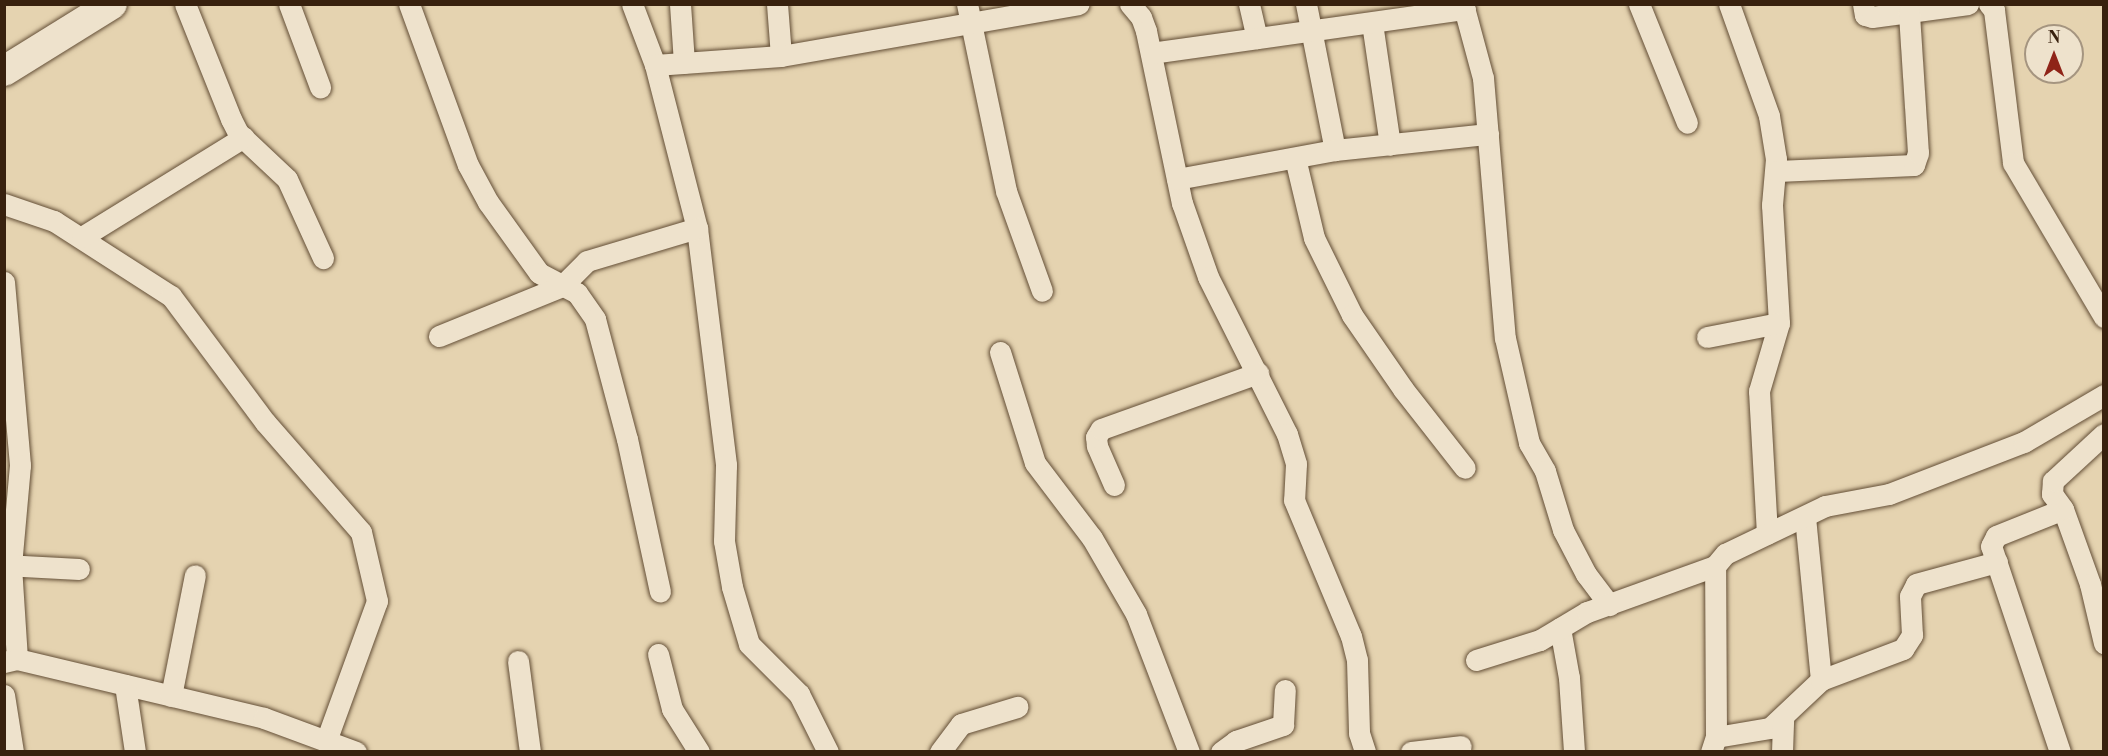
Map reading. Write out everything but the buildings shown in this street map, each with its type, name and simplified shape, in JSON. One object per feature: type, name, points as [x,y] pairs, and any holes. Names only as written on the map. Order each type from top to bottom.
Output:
[{"type":"street","points":[[4,71],[112,4]]},
{"type":"street","points":[[185,4],[231,119],[244,137],[288,179],[323,258]]},
{"type":"street","points":[[288,4],[320,87]]},
{"type":"street","points":[[409,4],[468,165],[488,202],[539,273],[577,293],[595,319],[627,439],[660,591]]},
{"type":"street","points":[[632,4],[655,65],[697,228],[726,465],[724,541],[732,587],[749,644],[799,694],[828,752]]},
{"type":"street","points":[[680,4],[684,63]]},
{"type":"street","points":[[777,4],[781,56]]},
{"type":"street","points":[[655,65],[781,56],[970,13],[1078,4]]},
{"type":"street","points":[[1248,4],[1257,38]]},
{"type":"street","points":[[1306,4],[1335,150]]},
{"type":"street","points":[[1639,4],[1687,123]]},
{"type":"street","points":[[1729,4],[1768,116],[1777,171],[1772,205],[1779,323],[1759,391],[1767,534]]},
{"type":"street","points":[[1863,4],[1865,15],[1872,17],[1968,4]]},
{"type":"street","points":[[1992,6],[2013,163],[2103,316]]},
{"type":"street","points":[[1151,53],[1464,7],[1483,78],[1505,338],[1529,443],[1545,471],[1563,530],[1586,574],[1609,605]]},
{"type":"street","points":[[1136,9],[1151,53],[1177,179],[1208,277],[1287,434],[1296,464],[1294,501],[1299,516],[1320,556],[1351,636],[1357,660],[1359,733],[1365,752]]},
{"type":"street","points":[[970,13],[1005,191],[1042,291]]},
{"type":"street","points":[[1777,171],[1914,165],[1918,153],[1909,13]]},
{"type":"street","points":[[1372,22],[1390,145]]},
{"type":"street","points":[[1177,179],[1335,150],[1488,134]]},
{"type":"street","points":[[82,237],[244,137]]},
{"type":"street","points":[[1295,158],[1314,238],[1352,315],[1403,389],[1465,468]]},
{"type":"street","points":[[4,204],[54,221],[171,296],[265,422],[361,532],[377,601],[327,741]]},
{"type":"street","points":[[439,336],[562,286],[588,261],[697,228]]},
{"type":"street","points":[[4,282],[20,465],[8,565],[11,661],[264,718],[356,752]]},
{"type":"street","points":[[1707,337],[1779,323]]},
{"type":"street","points":[[1000,352],[1035,463],[1092,538],[1136,614],[1189,752]]},
{"type":"street","points":[[1114,485],[1096,446],[1096,437],[1101,429],[1258,373]]},
{"type":"street","points":[[1476,660],[1540,640],[1609,605],[1715,566],[1725,554],[1825,506],[1889,494],[2024,442],[2100,398],[2103,425]]},
{"type":"street","points":[[2103,434],[2053,481],[2052,494],[2062,509],[2090,584],[2103,643]]},
{"type":"street","points":[[2060,752],[1991,546],[1996,536],[2062,509]]},
{"type":"street","points":[[1805,517],[1821,680]]},
{"type":"street","points":[[1715,566],[1713,744],[1770,728],[1783,719],[1821,680],[1910,643],[1910,596],[1916,584],[1997,562]]},
{"type":"street","points":[[8,565],[79,569]]},
{"type":"street","points":[[171,696],[195,575]]},
{"type":"street","points":[[1560,628],[1569,678],[1574,752]]},
{"type":"street","points":[[658,654],[672,710],[699,752]]},
{"type":"street","points":[[518,661],[530,752]]},
{"type":"street","points":[[125,685],[135,752]]},
{"type":"street","points":[[1221,752],[1236,741],[1283,725],[1285,690]]},
{"type":"street","points":[[4,695],[13,752]]},
{"type":"street","points":[[940,752],[961,724],[1017,707]]},
{"type":"street","points":[[1782,752],[1783,719]]},
{"type":"street","points":[[1411,752],[1461,746]]}]
